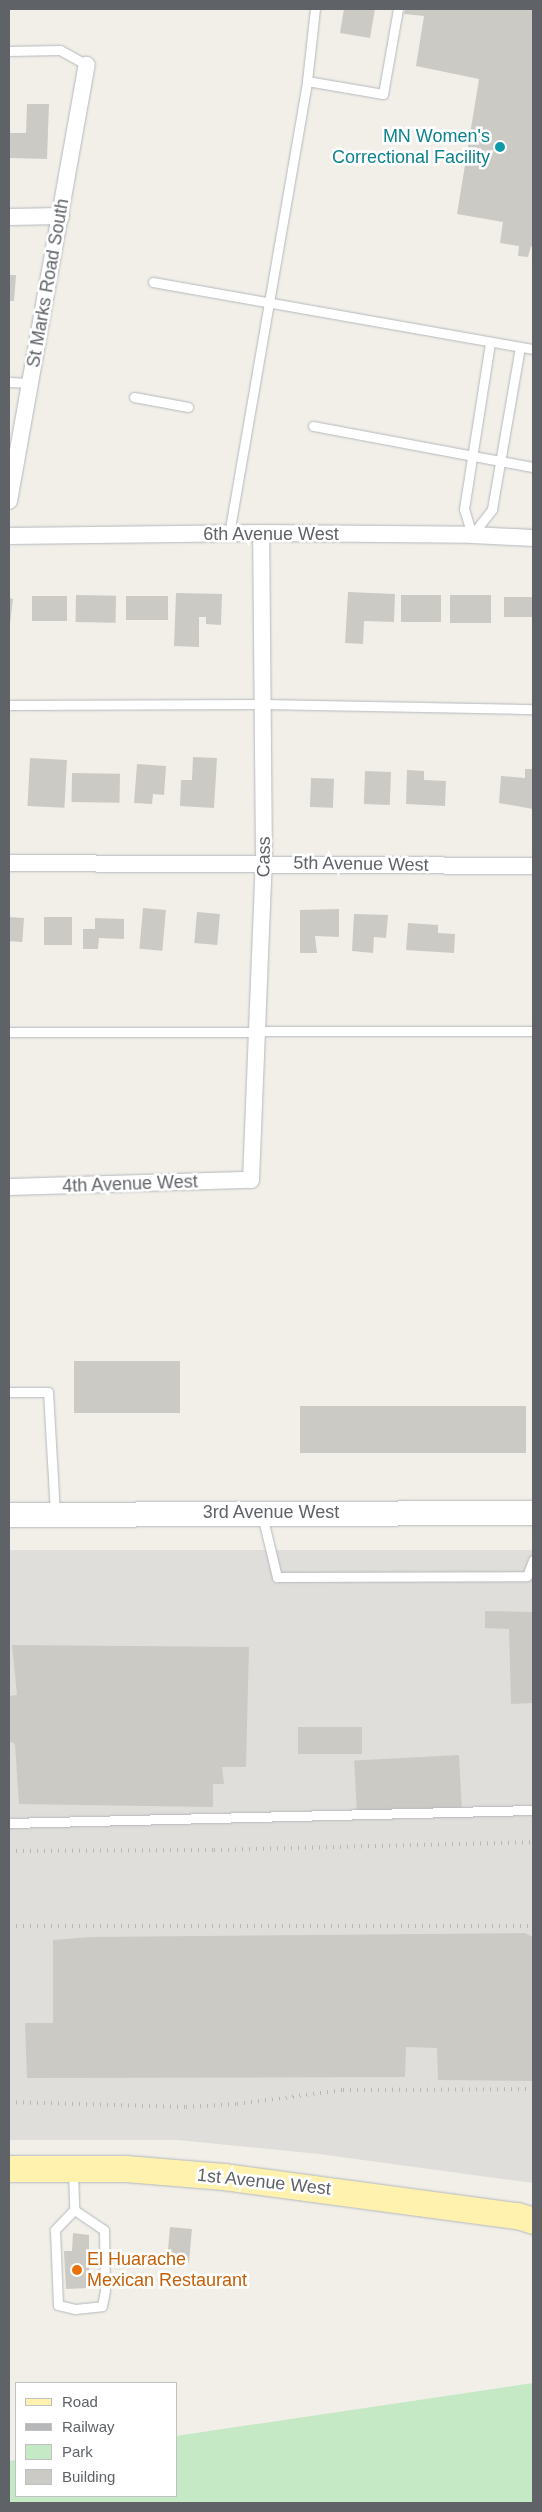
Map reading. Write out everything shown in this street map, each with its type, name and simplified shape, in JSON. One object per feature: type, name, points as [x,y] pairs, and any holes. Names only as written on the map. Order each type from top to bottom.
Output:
[{"type":"main road","name":"1st Avenue West","points":[[9,2169],[126,2169],[224,2177],[528,2217]]},
{"type":"street","name":"St Marks Road South","points":[[9,501],[87,65]]},
{"type":"street","points":[[9,217],[61,216]]},
{"type":"street","name":"6th Avenue West","points":[[9,536],[261,533],[472,535],[533,538]]},
{"type":"street","name":"Cass","points":[[251,1180],[264,862],[261,533]]},
{"type":"street","name":"5th Avenue West","points":[[9,864],[264,862],[533,866]]},
{"type":"street","name":"4th Avenue West","points":[[9,1187],[251,1180]]},
{"type":"street","name":"3rd Avenue West","points":[[9,1514],[261,1512],[533,1513]]},
{"type":"lane","points":[[229,534],[307,81],[316,9]]},
{"type":"lane","points":[[307,81],[383,94],[398,9]]},
{"type":"lane","points":[[9,51],[60,50],[87,65]]},
{"type":"lane","points":[[153,282],[533,350]]},
{"type":"lane","points":[[472,535],[464,509],[490,342]]},
{"type":"lane","points":[[472,535],[492,509],[502,462],[520,347]]},
{"type":"lane","points":[[9,382],[30,382]]},
{"type":"lane","points":[[134,397],[188,407]]},
{"type":"lane","points":[[313,426],[533,468]]},
{"type":"lane","points":[[9,705],[262,704],[533,709]]},
{"type":"lane","points":[[9,1032],[533,1031]]},
{"type":"lane","points":[[9,1392],[48,1392],[55,1514]]},
{"type":"lane","points":[[261,1512],[277,1576],[526,1576],[533,1560]]},
{"type":"lane","points":[[9,1823],[533,1810]]},
{"type":"lane","points":[[73,2169],[74,2210],[55,2230],[58,2305],[75,2309],[102,2306],[105,2290],[104,2230],[74,2210]]},
{"type":"shaded area","points":[[9,1550],[533,1550],[533,2183],[319,2154],[177,2140],[9,2140]]},
{"type":"green space","points":[[533,2383],[533,2503],[9,2503],[9,2461],[15,2460],[15,2497],[178,2497],[178,2436]]},
{"type":"building","points":[[344,9],[375,9],[370,38],[340,33]]},
{"type":"building","name":"MN Women's Correctional Facility","points":[[405,9],[533,9],[533,247],[531,246],[528,257],[518,256],[519,246],[500,243],[503,222],[457,214],[479,79],[416,66],[424,16],[404,14]]},
{"type":"building","points":[[27,104],[49,104],[47,159],[9,158],[9,133],[26,133]]},
{"type":"building","points":[[9,275],[16,275],[14,301],[9,301]]},
{"type":"building","points":[[348,592],[395,594],[394,622],[364,621],[363,644],[345,643]]},
{"type":"building","points":[[176,593],[222,594],[221,625],[206,624],[206,617],[199,617],[199,647],[174,646]]},
{"type":"building","points":[[76,595],[116,596],[116,623],[76,622]]},
{"type":"building","points":[[401,595],[441,595],[441,622],[401,622]]},
{"type":"building","points":[[450,595],[491,595],[491,623],[450,623]]},
{"type":"building","points":[[32,596],[67,596],[67,621],[32,621]]},
{"type":"building","points":[[126,596],[168,596],[168,620],[126,620]]},
{"type":"building","points":[[504,597],[533,597],[533,617],[504,617]]},
{"type":"building","points":[[9,598],[13,599],[10,624],[9,623]]},
{"type":"building","points":[[193,757],[217,758],[214,808],[180,806],[181,780],[192,780]]},
{"type":"building","points":[[30,758],[67,760],[64,808],[27,806]]},
{"type":"building","points":[[137,764],[166,766],[164,795],[153,794],[152,804],[134,803]]},
{"type":"building","points":[[525,769],[533,769],[533,809],[499,803],[501,776],[525,778]]},
{"type":"building","points":[[407,770],[424,771],[424,780],[446,781],[445,806],[406,804]]},
{"type":"building","points":[[365,771],[391,772],[390,805],[364,804]]},
{"type":"building","points":[[72,773],[120,774],[119,803],[71,802]]},
{"type":"building","points":[[311,778],[334,779],[333,808],[310,807]]},
{"type":"building","points":[[143,908],[166,910],[162,951],[139,949]]},
{"type":"building","points":[[339,909],[339,937],[315,936],[317,953],[300,953],[300,910]]},
{"type":"building","points":[[197,912],[220,914],[217,945],[194,943]]},
{"type":"building","points":[[354,914],[388,915],[386,938],[374,937],[373,953],[352,951]]},
{"type":"building","points":[[9,917],[24,918],[22,942],[9,941]]},
{"type":"building","points":[[44,917],[72,917],[72,945],[44,945]]},
{"type":"building","points":[[95,918],[124,919],[124,939],[99,938],[98,949],[83,949],[83,929],[95,929]]},
{"type":"building","points":[[408,923],[438,925],[438,933],[455,934],[454,953],[406,950]]},
{"type":"building","points":[[74,1361],[180,1361],[180,1413],[74,1413]]},
{"type":"building","points":[[300,1406],[526,1406],[526,1453],[300,1453]]},
{"type":"building","points":[[485,1611],[533,1612],[533,1703],[511,1704],[509,1629],[485,1628]]},
{"type":"building","points":[[12,1645],[249,1647],[246,1767],[222,1767],[224,1784],[213,1784],[213,1807],[19,1804],[15,1744],[9,1741],[9,1696],[17,1695]]},
{"type":"building","points":[[298,1727],[362,1727],[362,1754],[298,1754]]},
{"type":"building","points":[[459,1755],[462,1808],[357,1813],[354,1760]]},
{"type":"building","points":[[525,1933],[533,1937],[533,2081],[438,2080],[437,2048],[406,2047],[405,2077],[27,2078],[25,2023],[53,2023],[53,1940],[90,1937]]},
{"type":"building","points":[[170,2227],[192,2229],[189,2263],[167,2261]]},
{"type":"building","name":"El Huarache Mexican Restaurant","points":[[73,2233],[89,2235],[89,2288],[66,2289],[64,2251],[72,2251]]},
{"type":"railway","points":[[9,1851],[214,1850],[533,1842]]},
{"type":"railway","points":[[9,1926],[533,1926]]},
{"type":"railway","points":[[9,2102],[186,2107],[237,2104],[343,2090],[533,2089]]},
{"type":"place","name":"MN Women's Correctional Facility","points":[[500,147]]},
{"type":"place","name":"El Huarache Mexican Restaurant","points":[[77,2270]]}]
